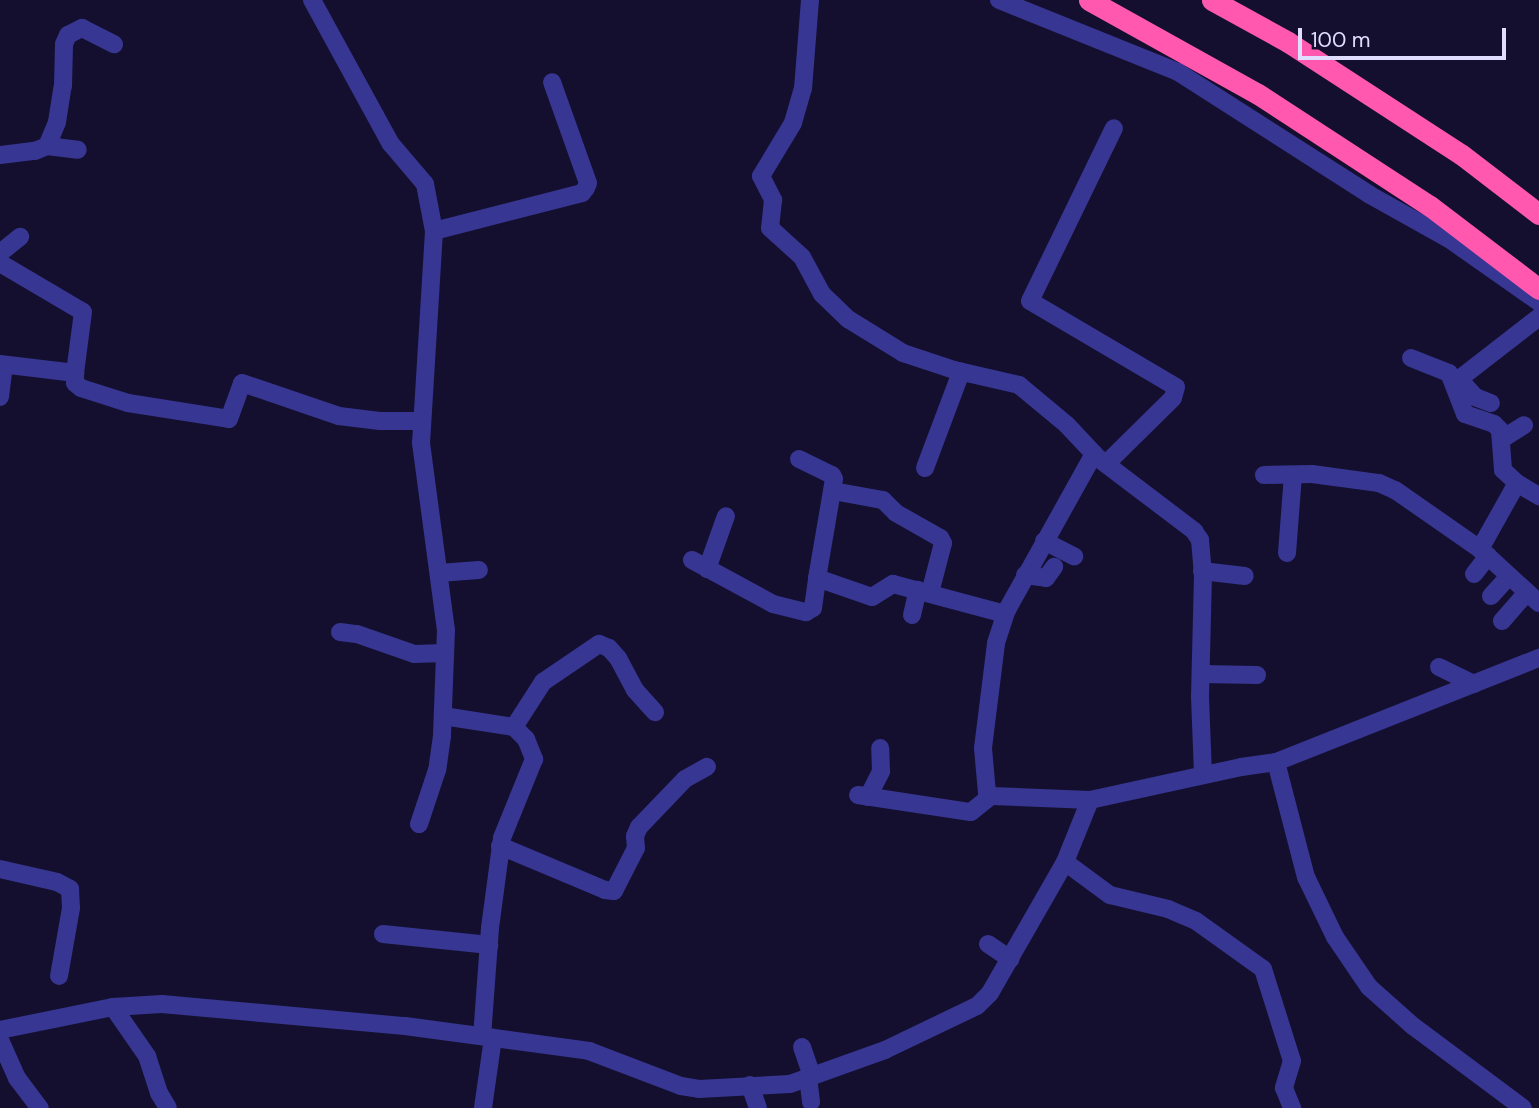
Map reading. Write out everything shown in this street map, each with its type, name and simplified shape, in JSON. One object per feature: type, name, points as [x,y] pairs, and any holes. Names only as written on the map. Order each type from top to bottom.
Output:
[{"type":"highway","points":[[1089,0],[1258,94],[1430,206],[1539,289]]},
{"type":"highway","points":[[1212,0],[1288,42],[1462,155],[1539,214]]},
{"type":"street","points":[[312,0],[391,144],[425,184],[434,231],[421,421],[422,462],[444,609],[445,653],[443,716],[437,770],[419,824]]},
{"type":"street","points":[[810,0],[803,88],[789,133],[761,176],[773,200],[770,228],[802,257],[822,294],[848,319],[903,353],[961,372],[1019,385],[1068,425],[1100,459],[1194,531],[1200,540],[1202,571],[1203,774]]},
{"type":"street","points":[[999,0],[1178,72],[1370,195],[1449,240],[1539,302]]},
{"type":"street","points":[[47,146],[57,122],[63,86],[64,44],[68,35],[82,28],[114,44]]},
{"type":"street","points":[[434,231],[582,193],[586,188],[588,183],[552,82]]},
{"type":"street","points":[[991,796],[987,793],[983,748],[996,643],[1006,614],[1044,541],[1100,459],[1173,398],[1176,387],[1030,300],[1114,128]]},
{"type":"street","points":[[0,155],[35,151],[47,146],[78,150]]},
{"type":"street","points":[[0,253],[20,237]]},
{"type":"street","points":[[0,262],[83,312],[75,373],[75,383],[81,388],[116,400],[225,419],[232,415],[242,383],[339,416],[380,421],[421,421]]},
{"type":"street","points":[[1456,381],[1539,317]]},
{"type":"street","points":[[1412,358],[1449,373],[1475,397],[1491,403]]},
{"type":"street","points":[[0,397],[2,364],[75,373]]},
{"type":"street","points":[[925,468],[961,372]]},
{"type":"street","points":[[1456,381],[1465,414],[1498,427],[1502,439],[1503,470],[1507,477],[1539,496]]},
{"type":"street","points":[[1502,439],[1524,425]]},
{"type":"street","points":[[692,559],[773,604],[806,612],[813,608],[833,491],[832,475],[799,459]]},
{"type":"street","points":[[1264,475],[1379,483],[1395,490],[1484,552],[1533,598],[1502,621]]},
{"type":"street","points":[[1287,553],[1293,475]]},
{"type":"street","points":[[1474,574],[1517,483]]},
{"type":"street","points":[[833,491],[883,500],[896,513],[940,538],[943,543],[912,615]]},
{"type":"street","points":[[707,569],[726,516]]},
{"type":"street","points":[[1044,541],[1074,556]]},
{"type":"street","points":[[1025,575],[1046,578],[1054,567]]},
{"type":"street","points":[[439,573],[479,570]]},
{"type":"street","points":[[1202,571],[1245,576]]},
{"type":"street","points":[[1491,596],[1509,576]]},
{"type":"street","points":[[817,578],[872,597],[892,584],[1006,614]]},
{"type":"street","points":[[340,632],[357,634],[414,654],[445,653]]},
{"type":"street","points":[[514,727],[543,682],[598,644],[609,648],[618,658],[635,690],[654,712]]},
{"type":"street","points":[[880,748],[883,765],[863,796],[971,812],[991,796],[1090,800],[1203,774],[1276,762],[1539,658]]},
{"type":"street","points":[[1439,667],[1474,684]]},
{"type":"street","points":[[1201,674],[1256,675]]},
{"type":"street","points":[[443,716],[514,727],[526,739],[534,759],[500,846],[489,944],[488,1037],[483,1108]]},
{"type":"street","points":[[1276,762],[1306,877],[1335,937],[1369,987],[1413,1027],[1523,1108]]},
{"type":"street","points":[[500,846],[605,890],[614,891],[636,848],[635,836],[639,827],[685,779],[695,771],[708,767]]},
{"type":"street","points":[[0,1030],[113,1007],[162,1003],[488,1037],[589,1051],[681,1086],[699,1088],[790,1084],[885,1049],[977,1006],[990,993],[1065,862],[1090,800]]},
{"type":"street","points":[[1065,862],[1110,895],[1168,909],[1196,921],[1263,970],[1292,1061],[1284,1093],[1292,1108]]},
{"type":"street","points":[[0,869],[57,882],[70,889],[71,908],[59,976]]},
{"type":"street","points":[[383,934],[489,944]]},
{"type":"street","points":[[988,944],[1010,959]]},
{"type":"street","points":[[113,1007],[147,1056],[159,1093],[168,1108]]},
{"type":"street","points":[[0,1040],[17,1078],[40,1108]]},
{"type":"street","points":[[802,1047],[810,1076],[811,1102]]},
{"type":"street","points":[[750,1085],[758,1108]]}]
